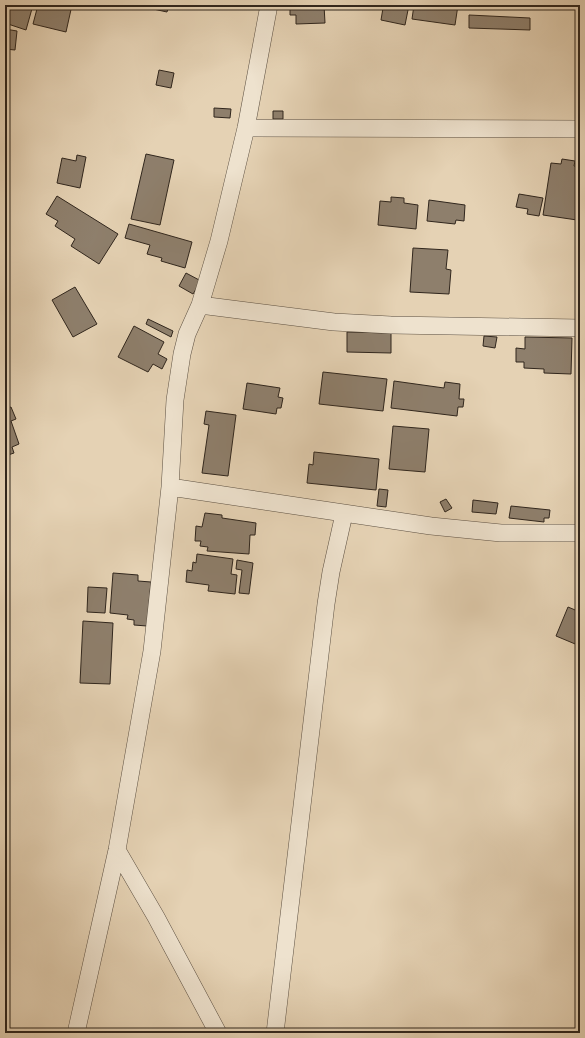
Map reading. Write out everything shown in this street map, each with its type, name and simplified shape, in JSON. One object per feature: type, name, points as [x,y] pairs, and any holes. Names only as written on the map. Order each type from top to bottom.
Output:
[{"type":"street","points":[[76,1033],[117,850],[152,651],[170,487],[175,400],[182,354],[187,334],[200,306],[219,241],[246,128],[269,5]]},
{"type":"street","points":[[246,128],[580,129]]},
{"type":"street","points":[[200,306],[334,322],[391,325],[580,328]]},
{"type":"street","points":[[170,487],[344,514],[501,533],[580,533]]},
{"type":"street","points":[[275,1033],[326,604],[331,572],[344,514]]},
{"type":"street","points":[[117,850],[156,917],[218,1033]]},
{"type":"building","points":[[5,5],[33,5],[26,30],[5,23]]},
{"type":"building","points":[[38,5],[72,5],[66,32],[33,24]]},
{"type":"building","points":[[135,5],[169,5],[167,12]]},
{"type":"building","points":[[290,5],[324,5],[325,23],[296,24],[296,15],[290,15]]},
{"type":"building","points":[[379,5],[409,5],[405,25],[381,20],[383,8],[378,8]]},
{"type":"building","points":[[414,5],[458,5],[455,25],[412,19]]},
{"type":"building","points":[[469,15],[530,18],[530,30],[469,28]]},
{"type":"building","points":[[5,29],[17,31],[15,50],[5,49]]},
{"type":"building","points":[[159,70],[174,73],[171,88],[156,85]]},
{"type":"building","points":[[214,108],[231,109],[230,118],[214,117]]},
{"type":"building","points":[[273,111],[283,111],[283,119],[273,119]]},
{"type":"building","points":[[146,154],[174,160],[160,225],[131,219]]},
{"type":"building","points":[[77,155],[86,157],[80,188],[57,183],[62,158],[76,161]]},
{"type":"building","points":[[562,159],[575,161],[574,166],[580,167],[580,202],[577,220],[543,215],[551,163],[561,164]]},
{"type":"building","points":[[519,194],[543,198],[539,216],[527,214],[528,209],[516,207]]},
{"type":"building","points":[[57,196],[118,234],[99,264],[71,246],[75,239],[55,226],[58,221],[46,214]]},
{"type":"building","points":[[391,197],[404,198],[404,203],[418,205],[416,229],[378,225],[380,201],[391,202]]},
{"type":"building","points":[[429,200],[465,205],[464,221],[456,220],[455,224],[427,221]]},
{"type":"building","points":[[129,224],[192,242],[185,268],[161,261],[162,258],[147,254],[150,245],[125,238]]},
{"type":"building","points":[[413,248],[448,250],[446,269],[451,270],[449,294],[410,292]]},
{"type":"building","points":[[186,273],[201,281],[193,294],[179,286]]},
{"type":"building","points":[[75,287],[97,324],[73,337],[52,300]]},
{"type":"building","points":[[148,319],[173,331],[171,337],[146,324]]},
{"type":"building","points":[[134,326],[164,342],[158,354],[167,359],[162,369],[153,364],[148,372],[118,357]]},
{"type":"building","points":[[347,332],[391,333],[391,353],[347,352]]},
{"type":"building","points":[[484,336],[497,337],[495,348],[483,346]]},
{"type":"building","points":[[525,337],[572,338],[571,374],[544,373],[544,369],[524,368],[524,362],[516,362],[516,348],[525,349]]},
{"type":"building","points":[[323,372],[387,379],[383,411],[319,404]]},
{"type":"building","points":[[394,381],[444,388],[445,382],[460,384],[459,399],[464,399],[463,407],[458,407],[457,416],[391,408]]},
{"type":"building","points":[[247,383],[280,388],[278,397],[283,398],[281,408],[277,408],[276,414],[243,409]]},
{"type":"building","points":[[11,407],[16,419],[11,421],[19,444],[12,447],[14,453],[5,456],[5,409]]},
{"type":"building","points":[[206,411],[236,415],[228,476],[202,473],[209,425],[204,424]]},
{"type":"building","points":[[393,426],[429,429],[425,472],[389,469]]},
{"type":"building","points":[[314,452],[379,459],[376,490],[307,483],[309,464],[313,465]]},
{"type":"building","points":[[379,489],[388,490],[386,507],[377,506]]},
{"type":"building","points":[[446,499],[452,508],[445,512],[440,502]]},
{"type":"building","points":[[473,500],[498,503],[496,514],[472,512]]},
{"type":"building","points":[[511,506],[550,510],[549,518],[544,518],[544,522],[509,518]]},
{"type":"building","points":[[205,513],[222,515],[222,518],[256,523],[255,535],[250,535],[249,554],[207,551],[208,547],[200,546],[201,541],[195,541],[196,526],[202,527]]},
{"type":"building","points":[[197,554],[233,559],[231,574],[237,575],[235,594],[208,591],[209,585],[186,582],[187,570],[192,571],[193,562],[196,563]]},
{"type":"building","points":[[237,560],[253,563],[249,594],[239,593],[242,570],[236,569]]},
{"type":"building","points":[[113,573],[138,575],[138,581],[151,582],[147,626],[134,625],[134,620],[127,619],[128,615],[110,613]]},
{"type":"building","points":[[88,587],[107,588],[105,613],[87,612]]},
{"type":"building","points":[[568,607],[580,612],[580,646],[556,636]]},
{"type":"building","points":[[83,621],[113,623],[110,684],[80,683]]}]
